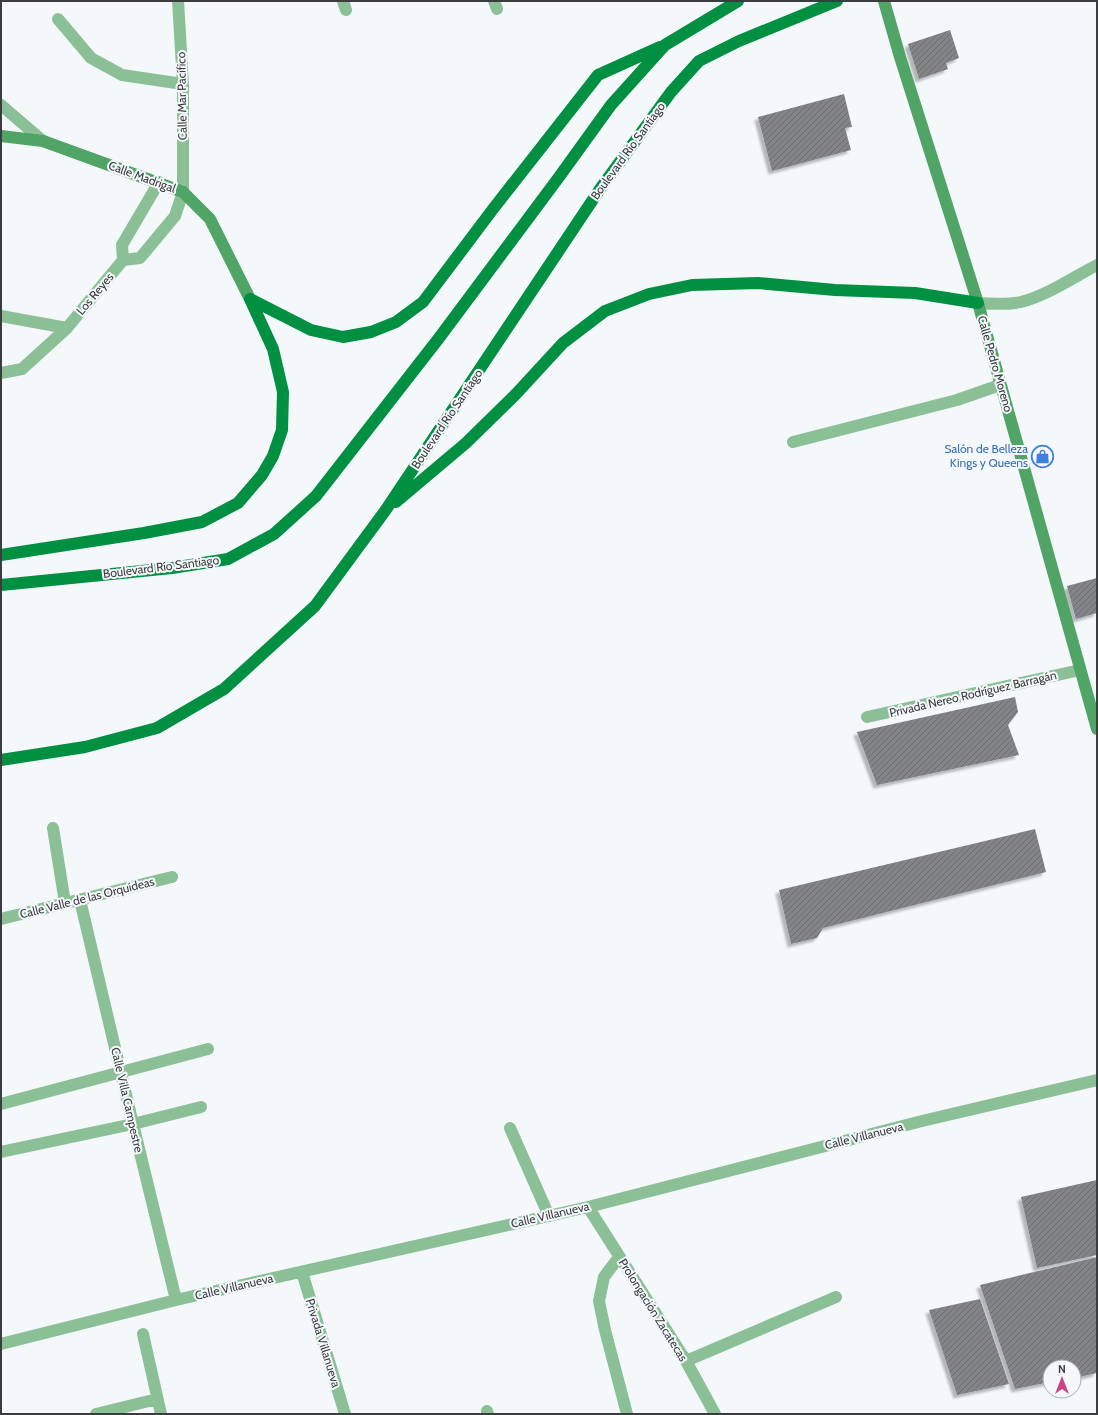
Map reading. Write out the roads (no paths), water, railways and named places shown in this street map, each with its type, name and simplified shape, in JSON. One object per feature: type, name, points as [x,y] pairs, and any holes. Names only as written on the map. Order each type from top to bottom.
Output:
[{"type":"main road","name":"Boulevard Río Santiago","points":[[1,585],[172,568],[228,559],[274,534],[316,496],[439,338],[559,177],[610,105],[665,45],[738,1]]},
{"type":"main road","name":"Boulevard Río Santiago","points":[[1,760],[85,747],[157,728],[224,689],[315,606],[385,511],[600,189],[671,92],[699,61],[739,41],[837,1]]},
{"type":"main road","points":[[250,299],[311,330],[343,337],[372,332],[396,322],[423,302],[493,209],[598,75],[665,45]]},
{"type":"main road","points":[[385,511],[466,443],[516,394],[563,343],[605,311],[649,294],[692,285],[758,283],[835,290],[915,293],[978,303]]},
{"type":"main road","points":[[1,555],[144,533],[202,522],[238,503],[262,475],[274,456],[282,430],[282,392],[274,349],[250,299]]},
{"type":"street","name":"Calle Mar Pacífico","points":[[178,1],[183,84],[183,192]]},
{"type":"street","name":"Calle Pedro Moreno","points":[[884,1],[900,57],[978,303],[1080,670],[1094,706],[1097,729]]},
{"type":"street","points":[[58,19],[91,58],[122,75],[183,84]]},
{"type":"street","points":[[1,105],[43,141]]},
{"type":"street","name":"Calle Madrigal","points":[[1,136],[43,141],[183,192],[210,219],[250,299]]},
{"type":"street","points":[[159,182],[122,246],[123,260],[140,258],[175,216],[183,192]]},
{"type":"street","name":"Los Reyes","points":[[1,374],[22,368],[67,328],[123,260]]},
{"type":"street","points":[[978,303],[1002,304],[1021,302],[1036,297],[1097,265]]},
{"type":"street","points":[[1,316],[67,328]]},
{"type":"street","points":[[793,442],[957,400],[1000,385]]},
{"type":"street","name":"Privada Nereo Rodríguez Barragán","points":[[866,717],[1080,670]]},
{"type":"street","points":[[53,828],[65,903]]},
{"type":"street","name":"Calle Valle de las Orquídeas","points":[[1,919],[172,877]]},
{"type":"street","name":"Calle Villa Campestre","points":[[80,900],[120,1072],[176,1300]]},
{"type":"street","points":[[1,1104],[208,1049]]},
{"type":"street","name":"Calle Villanueva","points":[[1,1344],[176,1300],[588,1207],[922,1120],[1097,1080]]},
{"type":"street","points":[[1,1152],[133,1124],[201,1107]]},
{"type":"street","points":[[510,1128],[549,1216]]},
{"type":"street","name":"Prolongación Zacatecas","points":[[588,1207],[686,1361],[715,1414]]},
{"type":"street","points":[[619,1256],[604,1277],[599,1302],[627,1414]]},
{"type":"street","name":"Privada Villanueva","points":[[302,1272],[345,1414]]},
{"type":"street","points":[[686,1361],[836,1297]]},
{"type":"street","points":[[143,1334],[160,1414]]},
{"type":"street","points":[[96,1414],[157,1399]]},
{"type":"place","name":"Salón de Belleza Kings y Queens","points":[[1043,456]]}]
